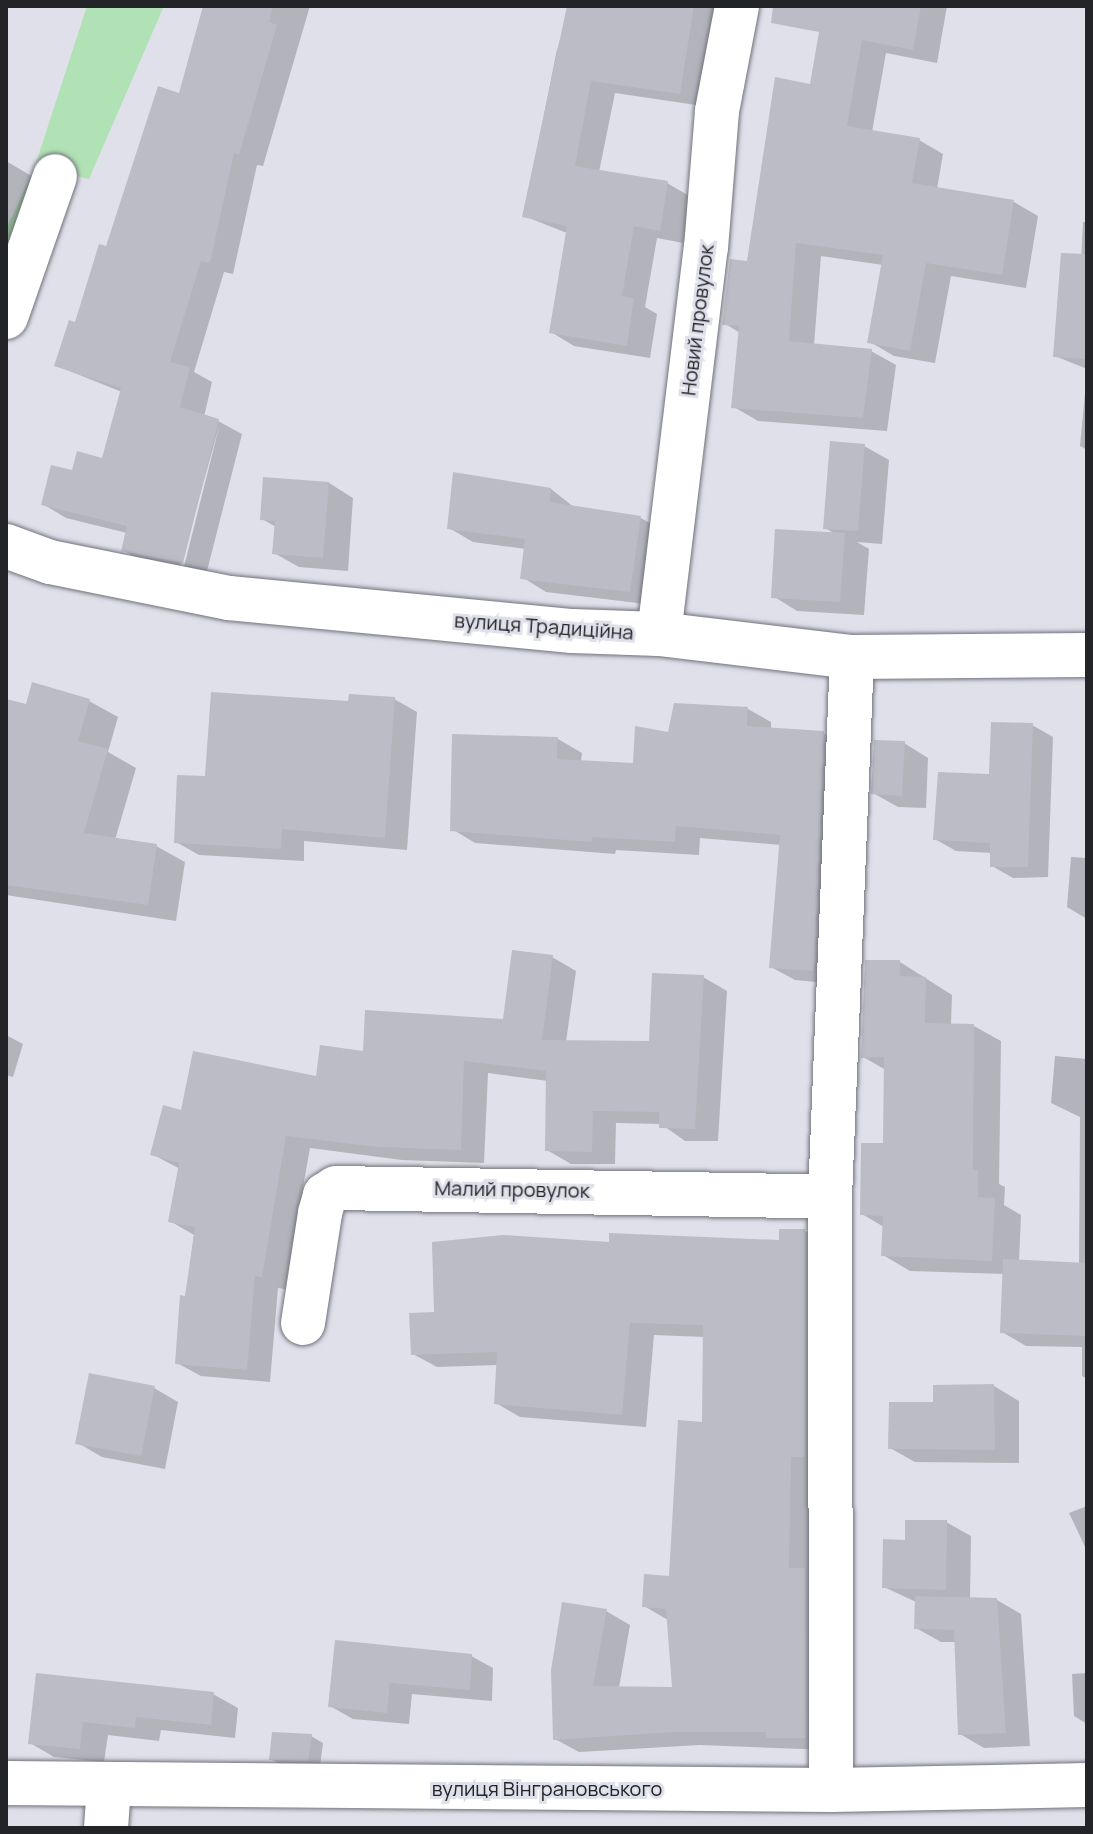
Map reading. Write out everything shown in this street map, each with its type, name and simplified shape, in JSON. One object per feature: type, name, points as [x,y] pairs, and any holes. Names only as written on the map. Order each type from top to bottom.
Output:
[{"type":"street","name":"Новий провулок","points":[[659,634],[706,248],[717,111],[737,6]]},
{"type":"street","points":[[6,317],[55,176]]},
{"type":"street","name":"вулиця Традиційна","points":[[6,546],[50,562],[229,598],[572,631],[659,634],[852,657],[1087,655]]},
{"type":"street","points":[[831,1790],[830,1197],[852,657]]},
{"type":"street","name":"Малий провулок","points":[[303,1323],[320,1213],[325,1195],[336,1188],[830,1197]]},
{"type":"street","name":"вулиця Вінграновського","points":[[6,1783],[107,1807],[1087,1785]]},
{"type":"green space","points":[[87,6],[164,6],[89,179],[67,174],[6,293],[6,229],[33,172]]},
{"type":"building","points":[[203,6],[273,6],[269,22],[277,25],[239,155],[234,153],[210,263],[201,261],[170,362],[190,367],[180,407],[219,419],[183,563],[121,551],[127,526],[41,505],[51,465],[72,470],[77,451],[102,458],[121,388],[54,366],[69,320],[75,322],[99,244],[106,246],[158,86],[179,93]]},
{"type":"building","points":[[567,6],[694,6],[680,94],[591,81],[575,166],[668,181],[660,231],[634,226],[622,296],[634,298],[627,346],[549,333],[567,226],[522,217]]},
{"type":"building","points":[[773,6],[921,6],[913,50],[862,40],[847,126],[920,138],[912,183],[1014,200],[1002,275],[926,263],[910,351],[867,343],[883,255],[796,243],[789,341],[872,349],[863,418],[731,408],[739,326],[722,325],[730,259],[747,261],[775,77],[810,84],[819,32],[771,23]]},
{"type":"building","points":[[1061,253],[1087,254],[1087,359],[1053,357]]},
{"type":"building","points":[[830,441],[865,444],[858,531],[823,529]]},
{"type":"building","points":[[453,472],[551,488],[550,502],[641,516],[630,592],[520,579],[525,539],[447,529]]},
{"type":"building","points":[[263,477],[329,482],[323,558],[272,554],[275,521],[260,520]]},
{"type":"building","points":[[775,529],[845,533],[840,602],[771,598]]},
{"type":"building","points":[[32,682],[90,699],[78,741],[108,749],[84,833],[157,844],[148,905],[6,885],[6,699],[26,704]]},
{"type":"building","points":[[211,692],[348,701],[349,694],[395,697],[385,838],[282,829],[281,849],[174,843],[177,775],[205,776]]},
{"type":"building","points":[[674,703],[748,707],[747,726],[824,731],[814,971],[769,968],[780,835],[676,826],[675,842],[592,837],[592,842],[450,831],[452,734],[558,737],[557,759],[633,763],[635,726],[668,732]]},
{"type":"building","points":[[991,722],[1033,723],[1028,867],[990,867],[990,843],[933,840],[938,772],[989,774]]},
{"type":"building","points":[[874,740],[905,741],[902,796],[871,794]]},
{"type":"building","points":[[512,950],[553,955],[542,1040],[649,1041],[652,973],[704,975],[695,1129],[659,1128],[659,1112],[593,1111],[592,1152],[545,1151],[546,1071],[464,1061],[461,1150],[377,1147],[286,1136],[262,1277],[255,1276],[247,1370],[175,1364],[180,1295],[185,1296],[195,1227],[168,1222],[179,1163],[150,1155],[163,1105],[181,1110],[193,1051],[316,1076],[320,1045],[363,1051],[365,1010],[503,1019]]},
{"type":"building","points":[[865,960],[900,960],[900,976],[926,977],[925,1023],[974,1024],[973,1170],[978,1170],[978,1197],[995,1198],[992,1261],[881,1256],[883,1216],[860,1215],[861,1143],[883,1143],[884,1057],[861,1058]]},
{"type":"building","points":[[779,1229],[805,1229],[805,1457],[791,1457],[789,1568],[805,1568],[806,1738],[766,1738],[766,1732],[674,1732],[553,1740],[551,1670],[562,1602],[607,1609],[593,1686],[672,1687],[666,1609],[642,1607],[644,1574],[669,1576],[678,1420],[702,1422],[703,1325],[630,1323],[622,1415],[494,1404],[497,1352],[411,1355],[409,1313],[434,1312],[432,1242],[503,1235],[609,1242],[609,1233],[779,1240]]},
{"type":"building","points":[[1003,1259],[1087,1263],[1087,1336],[1000,1333]]},
{"type":"building","points":[[89,1373],[155,1386],[141,1456],[75,1444]]},
{"type":"building","points":[[994,1384],[995,1450],[888,1449],[889,1402],[933,1402],[933,1385]]},
{"type":"building","points":[[905,1520],[947,1520],[946,1590],[882,1588],[883,1539],[905,1540]]},
{"type":"building","points":[[915,1596],[997,1598],[1006,1733],[958,1735],[954,1630],[914,1629]]},
{"type":"building","points":[[335,1640],[472,1654],[470,1690],[390,1683],[387,1713],[328,1707]]},
{"type":"building","points":[[36,1673],[214,1692],[211,1725],[136,1717],[135,1728],[83,1722],[80,1749],[28,1744]]},
{"type":"building","points":[[272,1732],[312,1734],[308,1761],[269,1760]]}]
